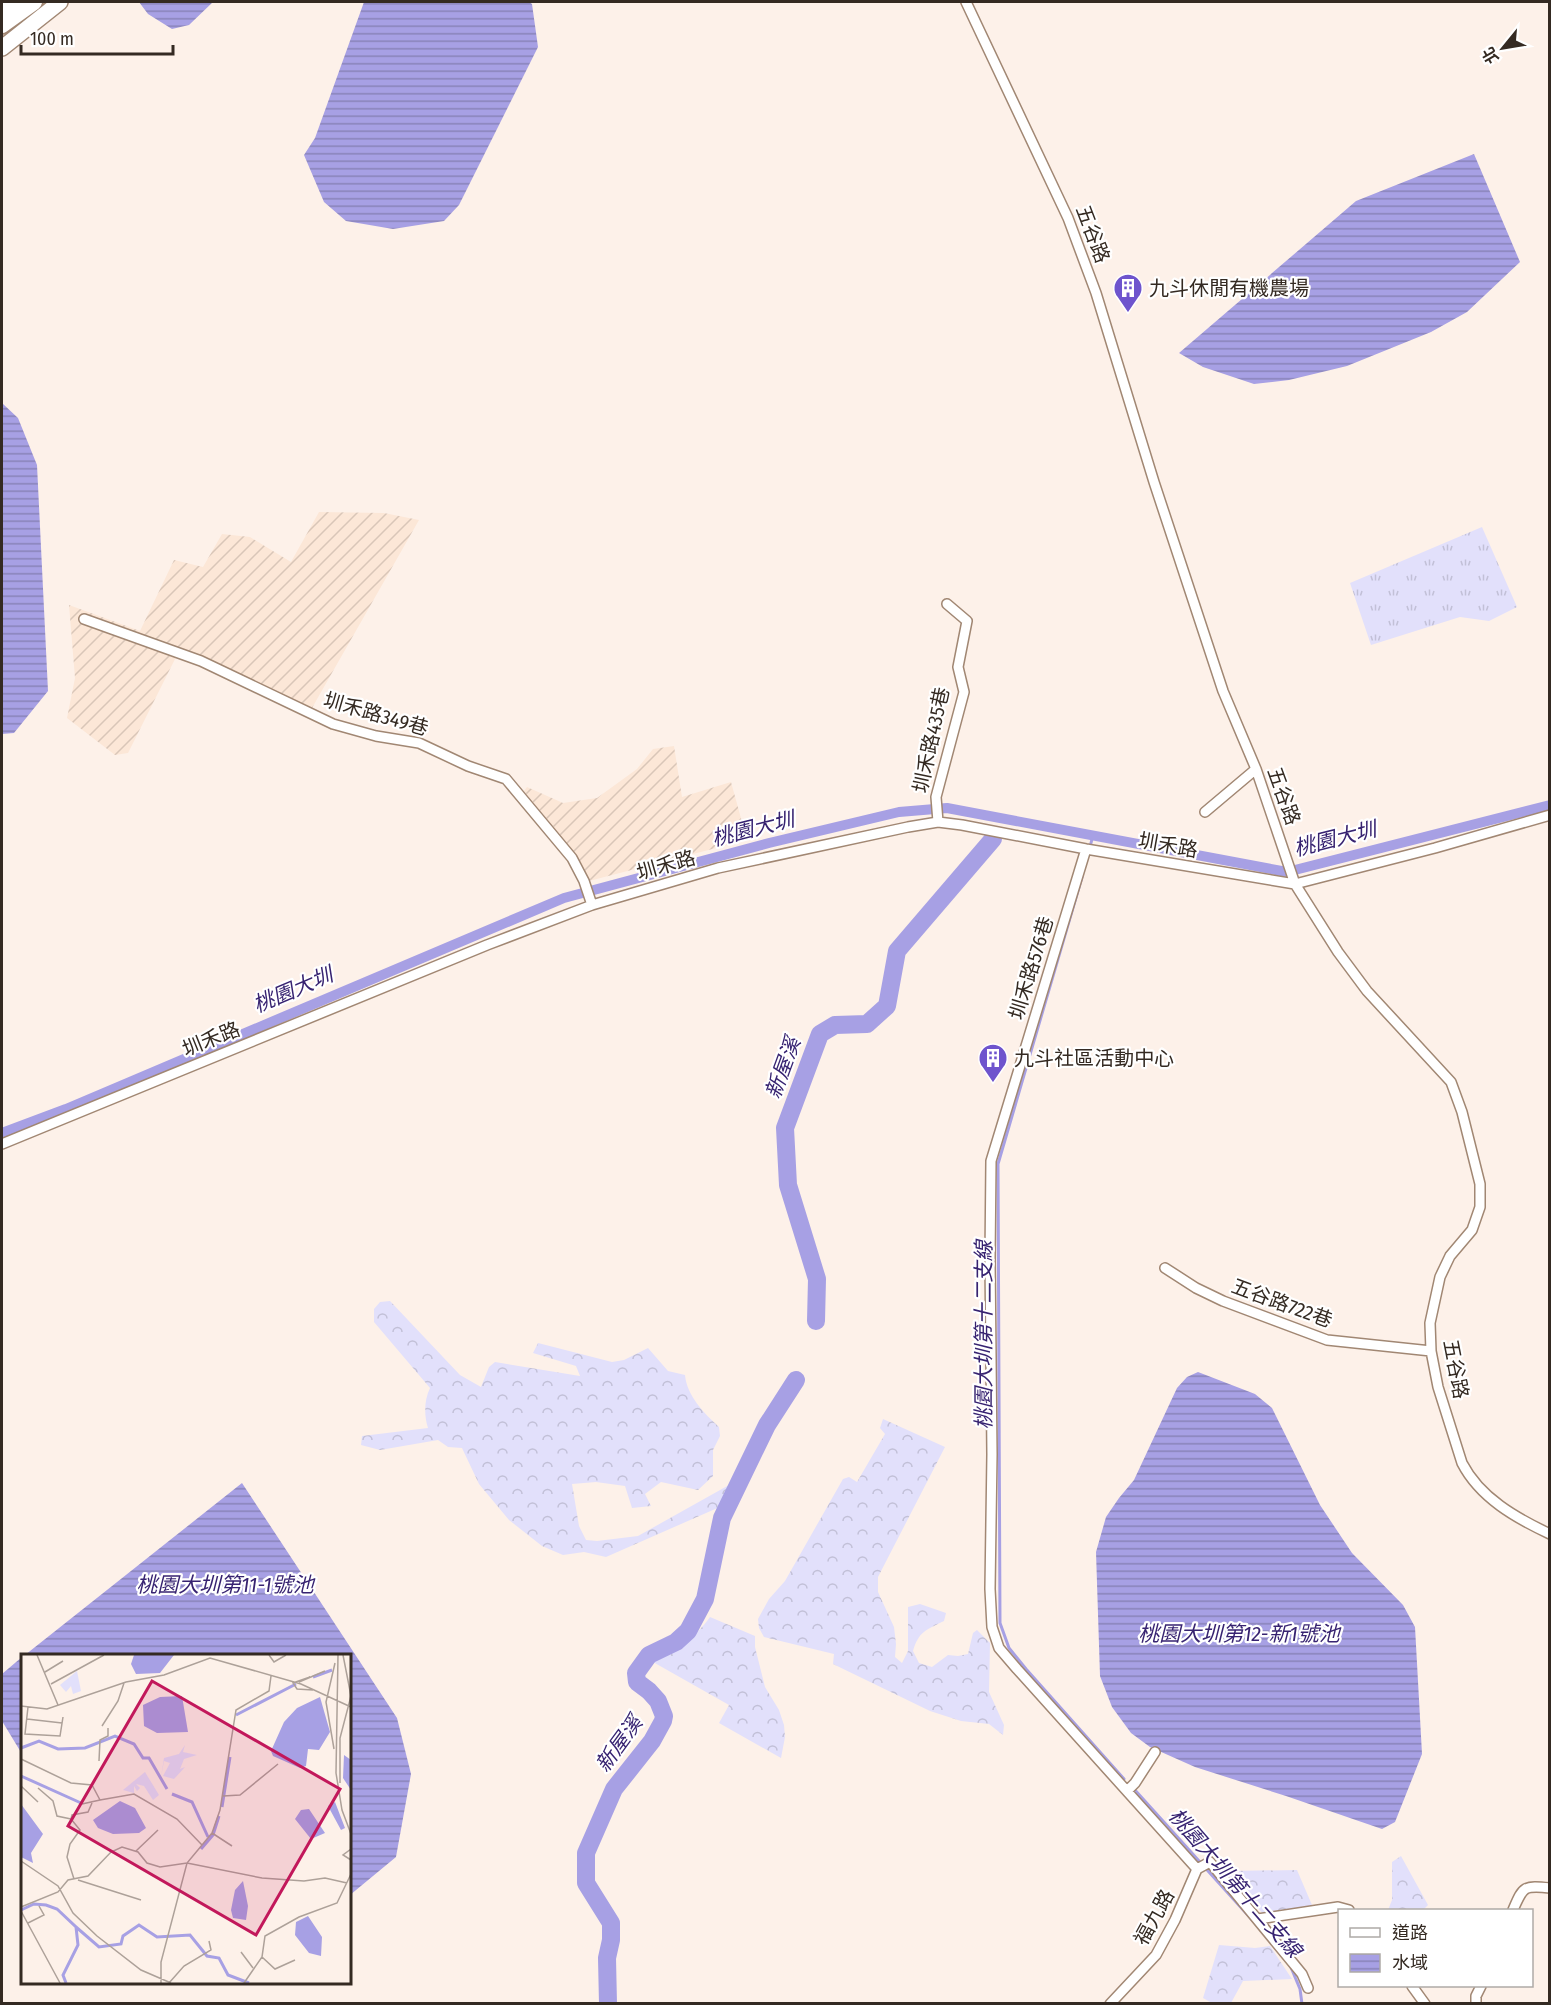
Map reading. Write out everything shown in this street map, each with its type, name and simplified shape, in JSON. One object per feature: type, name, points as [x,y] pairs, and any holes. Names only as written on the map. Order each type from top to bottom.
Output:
[{"type":"highway","points":[[2,9],[11,2]]},
{"type":"highway","points":[[2,25],[34,2]]},
{"type":"main road","points":[[2,48],[60,2]]},
{"type":"street","name":"五谷路","points":[[966,2],[1068,218],[1096,292],[1154,482],[1222,691],[1256,769],[1294,884],[1338,952],[1367,991],[1451,1082],[1462,1112],[1480,1184],[1480,1206],[1472,1230],[1450,1256],[1440,1277],[1430,1323],[1431,1351],[1442,1398],[1467,1473],[1489,1497],[1508,1512],[1550,1534]]},
{"type":"street","name":"圳禾路435巷","points":[[937,820],[935,803],[964,692],[958,667],[967,621],[946,604]]},
{"type":"street","name":"圳禾路349巷","points":[[84,619],[201,661],[333,724],[376,736],[419,743],[468,766],[506,779],[572,858],[584,881],[591,902]]},
{"type":"street","points":[[1205,812],[1256,769]]},
{"type":"street","name":"圳禾路","points":[[2,1144],[591,902],[718,868],[937,820],[1086,849],[1294,884],[1435,848],[1550,815]]},
{"type":"street","name":"圳禾路576巷","points":[[1086,849],[991,1161],[990,1588],[992,1627],[999,1648],[1197,1869]]},
{"type":"street","name":"五谷路722巷","points":[[1166,1268],[1196,1288],[1223,1301],[1327,1340],[1431,1351]]},
{"type":"street","points":[[1127,1791],[1135,1783],[1155,1752]]},
{"type":"street","points":[[1197,1869],[1210,1862],[1302,1974],[1308,1988]]},
{"type":"street","name":"福九路","points":[[1110,2004],[1156,1955],[1175,1920],[1197,1869]]},
{"type":"street","points":[[1514,1909],[1523,1890],[1530,1886],[1550,1888]]},
{"type":"street","points":[[1258,1919],[1338,1907],[1344,1909]]},
{"type":"street","points":[[1413,1987],[1425,2004]]},
{"type":"street","points":[[1476,2004],[1476,1996],[1480,1987]]},
{"type":"shaded area","points":[[319,512],[384,513],[419,520],[312,708],[179,651],[128,753],[115,755],[67,718],[75,678],[69,605],[140,631],[174,560],[203,567],[222,534],[250,537],[291,562]]},
{"type":"shaded area","points":[[674,746],[682,797],[731,782],[747,840],[589,881],[566,842],[524,791],[527,787],[563,803],[597,798],[637,769],[653,749]]},
{"type":"green space","points":[[1482,527],[1517,607],[1489,621],[1460,617],[1371,645],[1350,583]]},
{"type":"green space","points":[[390,1301],[460,1375],[481,1387],[489,1367],[495,1362],[580,1376],[576,1366],[533,1353],[538,1343],[612,1362],[624,1360],[648,1348],[668,1371],[685,1375],[693,1397],[719,1427],[720,1436],[713,1450],[713,1476],[698,1490],[661,1482],[645,1494],[651,1506],[632,1508],[625,1486],[596,1482],[572,1484],[579,1526],[586,1540],[597,1541],[638,1536],[729,1485],[722,1506],[606,1557],[584,1552],[563,1555],[542,1546],[509,1520],[479,1484],[462,1448],[448,1447],[438,1440],[380,1450],[361,1445],[362,1436],[428,1428],[425,1408],[430,1388],[374,1322],[374,1309],[380,1302]]},
{"type":"green space","points":[[883,1419],[945,1447],[878,1577],[878,1592],[894,1627],[895,1657],[902,1663],[908,1651],[908,1607],[920,1604],[946,1613],[944,1621],[928,1629],[918,1639],[913,1651],[919,1663],[932,1667],[948,1655],[968,1654],[973,1633],[977,1630],[990,1643],[989,1692],[1004,1725],[1003,1735],[989,1724],[961,1721],[930,1711],[833,1664],[834,1654],[764,1637],[759,1628],[758,1619],[769,1599],[785,1581],[843,1479],[849,1477],[857,1482],[885,1434],[880,1428]]},
{"type":"green space","points":[[710,1617],[755,1636],[755,1647],[765,1687],[779,1710],[784,1725],[785,1737],[781,1758],[719,1723],[729,1705],[653,1662],[685,1643]]},
{"type":"green space","points":[[1401,1856],[1428,1905],[1424,1909],[1388,1909],[1392,1900],[1392,1862]]},
{"type":"green space","points":[[1297,1870],[1315,1912],[1267,1918],[1229,1877],[1228,1871]]},
{"type":"green space","points":[[1219,1945],[1255,1948],[1270,1946],[1292,1979],[1243,1981],[1231,2003],[1212,2003],[1203,1998]]},
{"type":"water","points":[[139,2],[213,2],[189,25],[172,29],[148,14]]},
{"type":"water","points":[[364,2],[529,2],[532,4],[538,47],[459,205],[444,221],[393,229],[346,221],[324,202],[304,155],[315,138]]},
{"type":"water","points":[[1474,154],[1520,262],[1467,312],[1431,332],[1347,366],[1289,380],[1254,384],[1203,367],[1179,353],[1356,201]]},
{"type":"water","points":[[2,403],[18,418],[37,465],[48,691],[14,733],[2,734]]},
{"type":"water","name":"桃園大圳第12-新1號池","points":[[1198,1372],[1255,1394],[1272,1408],[1320,1505],[1352,1553],[1403,1605],[1415,1627],[1422,1754],[1395,1822],[1382,1829],[1195,1767],[1150,1747],[1131,1733],[1112,1707],[1100,1676],[1096,1552],[1106,1517],[1134,1480],[1177,1388],[1187,1377]]},
{"type":"water","name":"桃園大圳第11-1號池","points":[[242,1483],[397,1718],[411,1774],[396,1857],[351,1894],[351,1654],[26,1654]]},
{"type":"water","points":[[21,1658],[21,1752],[2,1721],[2,1674]]},
{"type":"waterway","name":"桃園大圳","points":[[2,1133],[66,1109],[564,898],[769,843],[899,812],[947,808],[1287,872],[1550,805]]},
{"type":"waterway","name":"桃園大圳第十二支線","points":[[1090,847],[1093,835]]},
{"type":"waterway","name":"新屋溪","points":[[816,1321],[817,1279],[788,1185],[785,1128],[820,1034],[835,1025],[867,1024],[887,1006],[897,951],[993,839]]},
{"type":"waterway","name":"桃園大圳第十二支線","points":[[1082,877],[998,1164],[1000,1623],[1009,1648],[1124,1779]]},
{"type":"waterway","name":"新屋溪","points":[[608,2004],[607,1958],[611,1940],[611,1923],[586,1883],[586,1853],[614,1789],[652,1741],[663,1721],[664,1716],[658,1701],[637,1682],[636,1673],[649,1655],[676,1642],[688,1631],[705,1599],[722,1518],[767,1425],[796,1380]]},
{"type":"waterway","name":"桃園大圳第十二支線","points":[[1134,1789],[1255,1923]]},
{"type":"waterway","name":"桃園大圳第十二支線","points":[[1290,1965],[1300,1989],[1302,2004]]},
{"type":"place","name":"九斗休閒有機農場","points":[[1128,314]]},
{"type":"place","name":"九斗社區活動中心","points":[[993,1084]]}]
